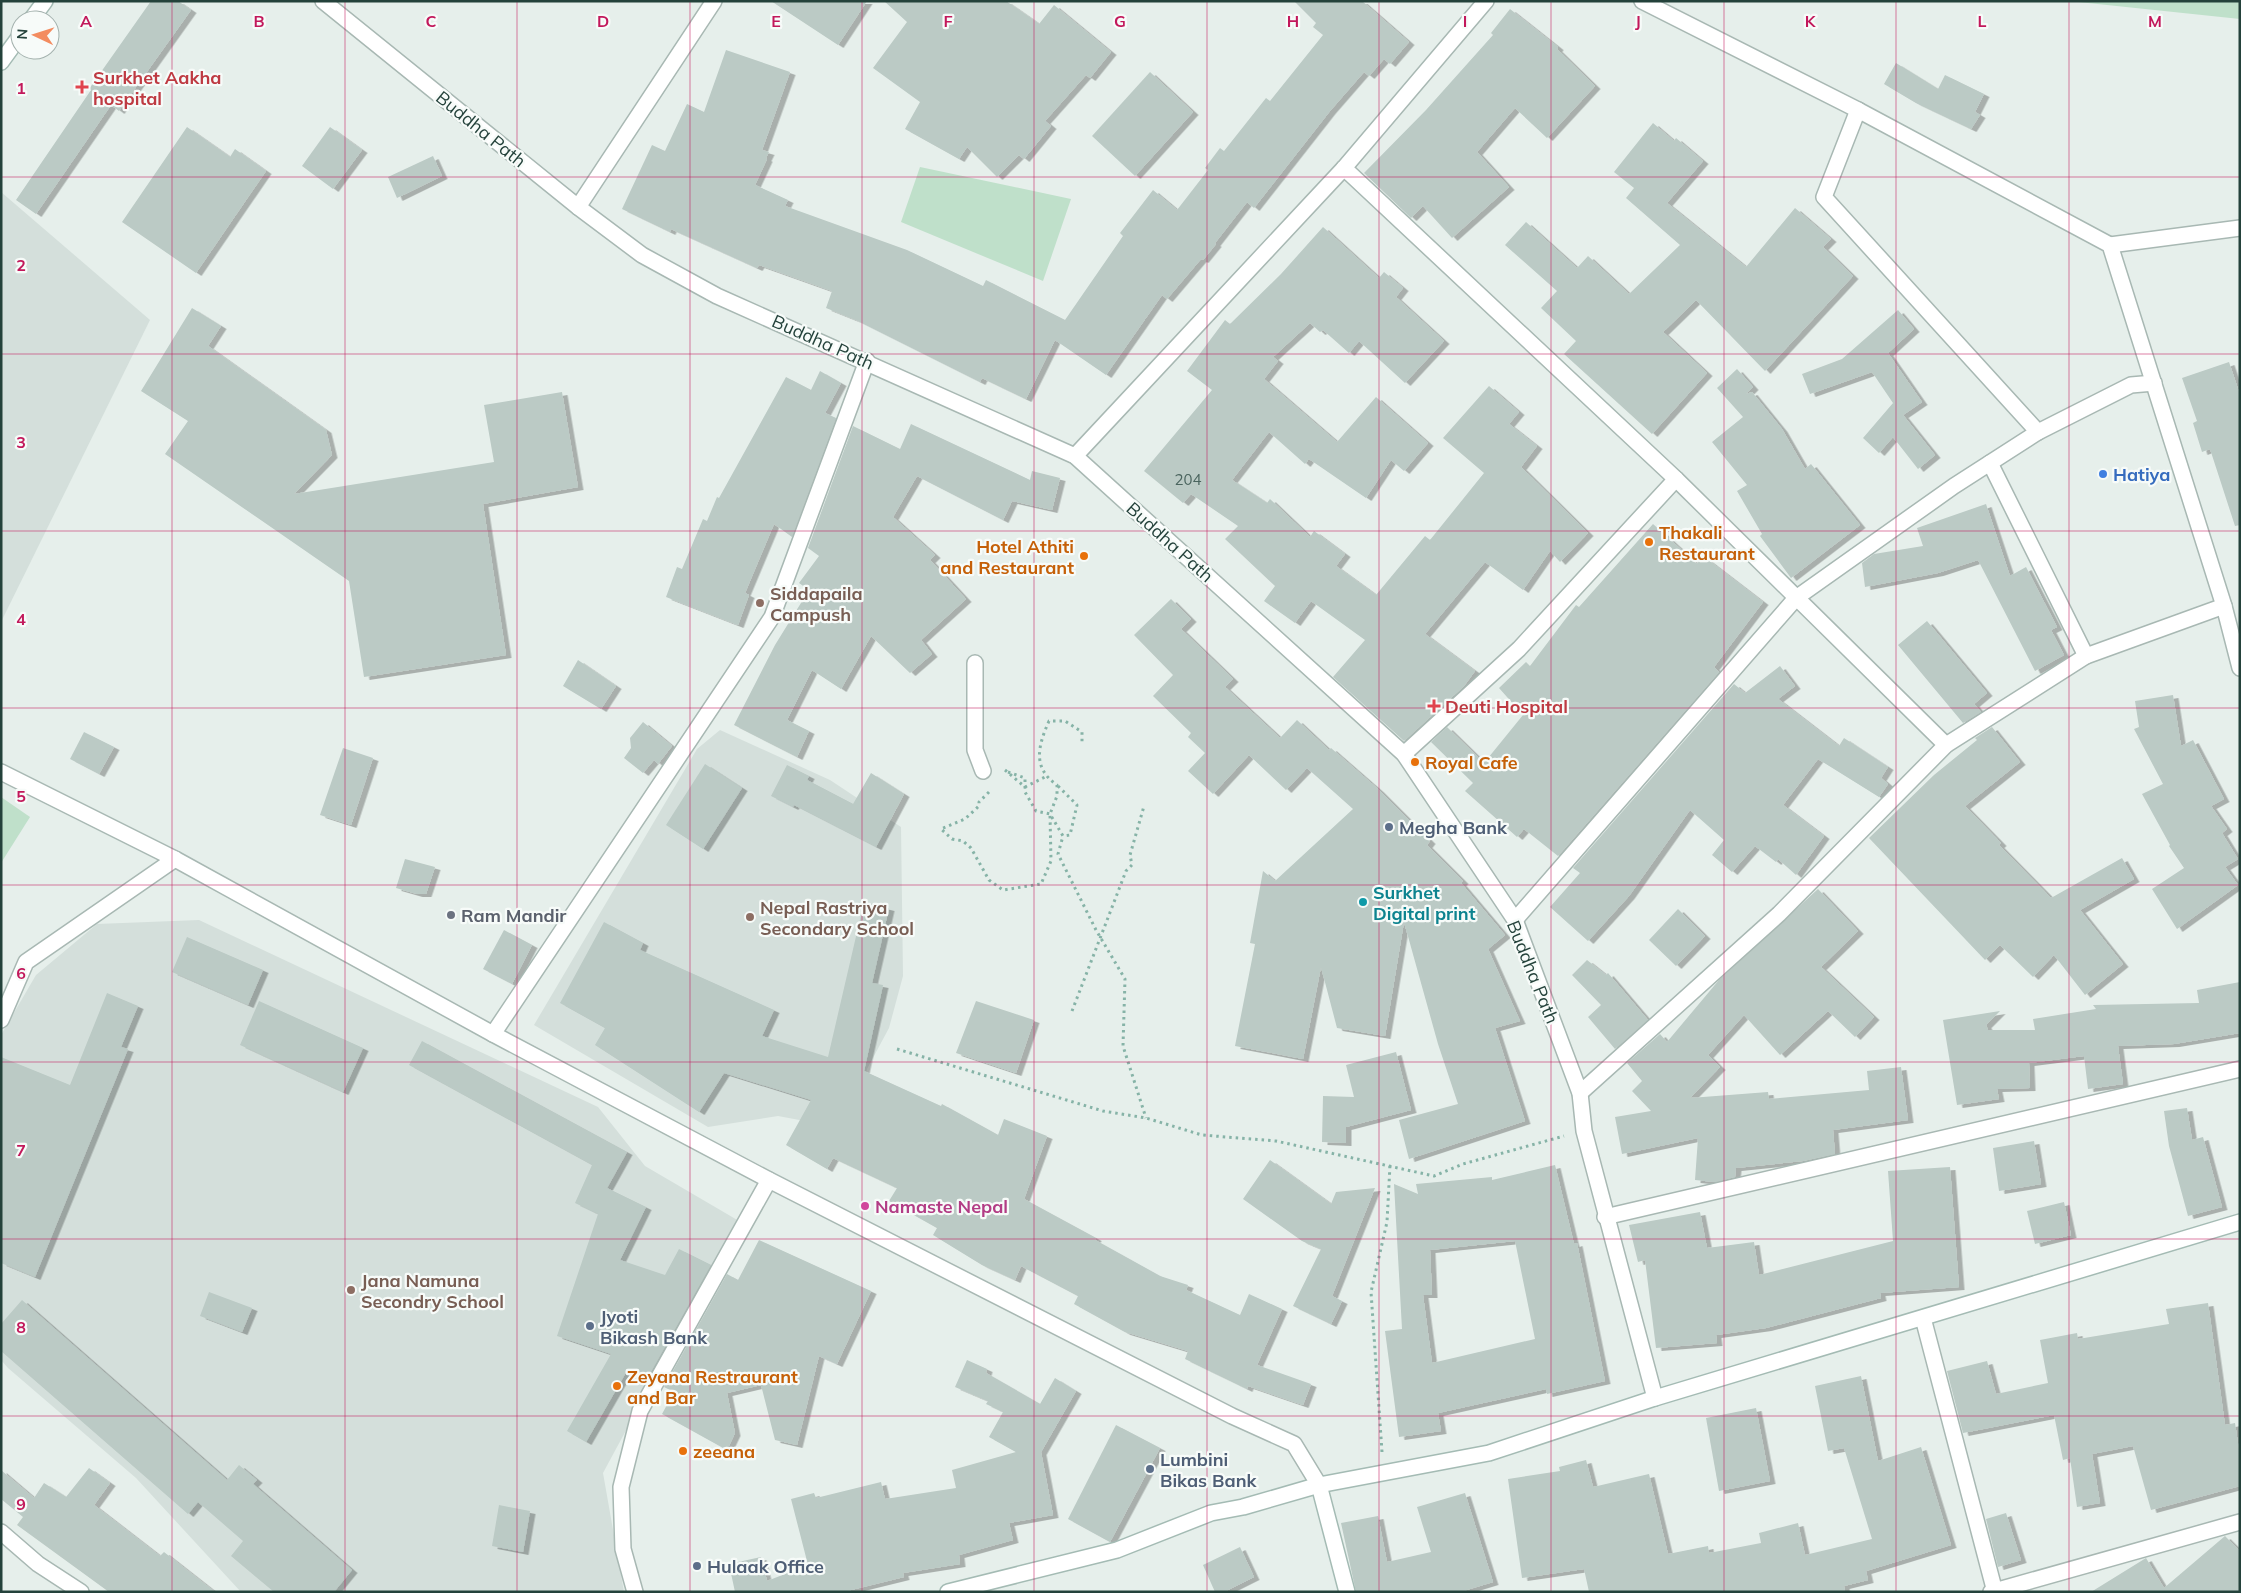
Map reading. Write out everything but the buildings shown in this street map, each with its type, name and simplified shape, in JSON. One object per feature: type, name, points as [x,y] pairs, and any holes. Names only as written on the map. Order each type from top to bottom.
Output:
[{"type":"street","name":"Buddha Path","points":[[323,1],[578,208],[642,255],[717,296],[867,361],[1075,456],[1404,754],[1515,920],[1580,1093],[1584,1130],[1605,1217],[1655,1398]]},
{"type":"street","points":[[578,208],[714,1]]},
{"type":"street","points":[[1075,456],[1344,168],[1486,1]]},
{"type":"street","points":[[1642,1],[1858,110],[2110,245],[2240,228]]},
{"type":"street","points":[[1,62],[10,50]]},
{"type":"street","points":[[1858,110],[1824,197],[2038,432]]},
{"type":"street","points":[[1344,168],[1676,479],[1946,745]]},
{"type":"street","points":[[2110,245],[2224,606],[2240,668]]},
{"type":"street","points":[[493,1034],[772,617],[867,361]]},
{"type":"street","points":[[1515,920],[1796,598],[1990,463],[2038,432],[2131,385],[2154,383]]},
{"type":"street","points":[[1990,463],[2086,656]]},
{"type":"street","points":[[1404,754],[1519,649],[1676,479]]},
{"type":"street","points":[[1580,1093],[1779,914],[1946,745],[2086,656],[2224,606]]},
{"type":"street","points":[[975,663],[975,750],[983,771]]},
{"type":"street","points":[[1,772],[175,860],[493,1034],[769,1180],[1232,1416],[1294,1444],[1319,1485],[1348,1592]]},
{"type":"street","points":[[1,1020],[26,962],[175,860]]},
{"type":"street","points":[[1605,1217],[2240,1069]]},
{"type":"street","points":[[635,1592],[623,1549],[620,1487],[640,1411],[769,1180]]},
{"type":"street","points":[[948,1592],[1117,1550],[1211,1513],[1319,1485],[1490,1453],[1655,1398],[2240,1222]]},
{"type":"street","points":[[1923,1318],[1994,1592],[2240,1522]]},
{"type":"street","points":[[1,1532],[38,1564],[81,1592]]},
{"type":"path","points":[[1063,836],[1070,835],[1077,805],[1057,785],[1045,777],[1038,753],[1049,722],[1065,721],[1082,732],[1082,743]]},
{"type":"path","points":[[998,772],[1004,770]]},
{"type":"path","points":[[1004,770],[1025,787]]},
{"type":"path","points":[[983,771],[1004,770],[1025,778],[1025,787],[1036,811],[1050,814],[1063,836],[1058,854],[1100,938],[1125,979],[1123,1046],[1146,1118]]},
{"type":"path","points":[[1025,787],[1045,777]]},
{"type":"path","points":[[990,788],[988,795],[965,819],[942,829],[952,839],[963,841],[971,848],[989,880],[1004,890],[1041,884],[1051,861],[1050,814],[1056,796],[1057,785]]},
{"type":"path","points":[[1072,1011],[1126,871],[1132,865],[1130,855],[1144,806]]},
{"type":"path","points":[[898,1048],[1103,1111],[1146,1118],[1202,1135],[1276,1140],[1434,1176],[1463,1164],[1584,1130]]},
{"type":"path","points":[[1384,1473],[1371,1292],[1387,1222],[1390,1165]]},
{"type":"shaded area","points":[[1,192],[150,320],[1,622]]},
{"type":"shaded area","name":"Nepal Rastriya Secondary School","points":[[720,730],[830,780],[901,827],[903,976],[889,1028],[867,1069],[853,1130],[778,1116],[708,1127],[534,1025],[697,749]]},
{"type":"shaded area","name":"Jana Namuna Secondry School","points":[[199,920],[598,1107],[645,1166],[739,1221],[603,1473],[624,1592],[241,1592],[136,1478],[1,1360],[1,1035],[36,975],[97,924]]},
{"type":"green space","points":[[2069,1],[2240,1],[2240,19]]},
{"type":"green space","points":[[920,167],[1071,199],[1043,281],[901,222]]},
{"type":"green space","points":[[1,797],[30,817],[1,863]]},
{"type":"place","name":"Surkhet Aakha hospital","points":[[82,87]]},
{"type":"place","name":"Hatiya","points":[[2103,474]]},
{"type":"place","name":"Thakali Restaurant","points":[[1649,542]]},
{"type":"place","name":"Hotel Athiti and Restaurant","points":[[1084,556]]},
{"type":"place","name":"Siddapaila Campush","points":[[760,603]]},
{"type":"place","name":"Deuti Hospital","points":[[1434,706]]},
{"type":"place","name":"Royal Cafe","points":[[1415,762]]},
{"type":"place","name":"Megha Bank","points":[[1389,827]]},
{"type":"place","name":"Surkhet Digital print","points":[[1363,902]]},
{"type":"place","name":"Ram Mandir","points":[[451,915]]},
{"type":"place","name":"Nepal Rastriya Secondary School","points":[[750,917]]},
{"type":"place","name":"Namaste Nepal","points":[[865,1206]]},
{"type":"place","name":"Jana Namuna Secondry School","points":[[351,1290]]},
{"type":"place","name":"Jyoti Bikash Bank","points":[[590,1326]]},
{"type":"place","name":"Zeyana Restraurant and Bar","points":[[617,1386]]},
{"type":"place","name":"zeeana","points":[[683,1451]]},
{"type":"place","name":"Lumbini Bikas Bank","points":[[1150,1469]]},
{"type":"place","name":"Hulaak Office","points":[[697,1566]]}]
